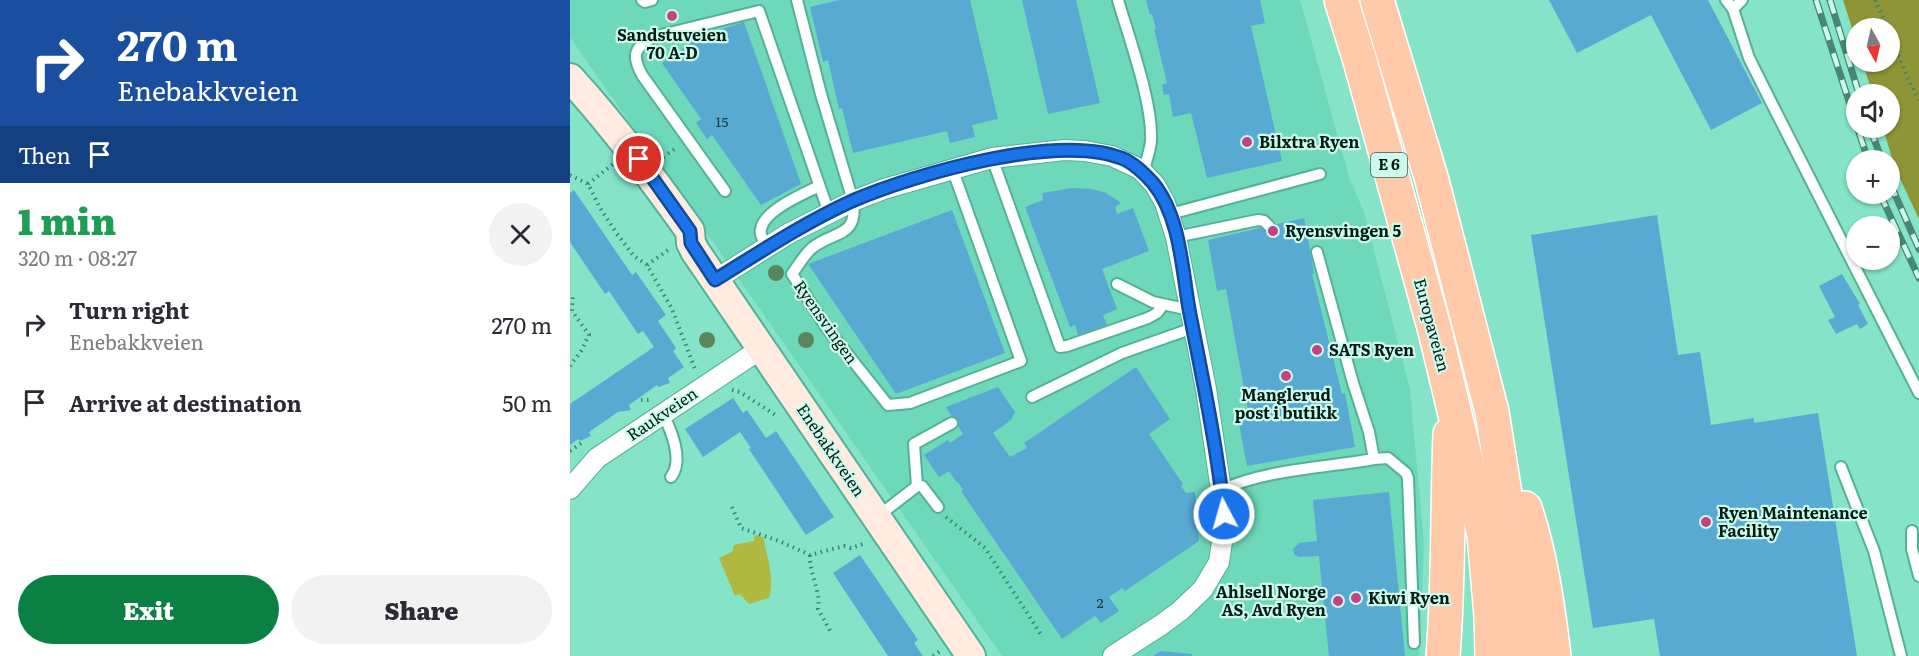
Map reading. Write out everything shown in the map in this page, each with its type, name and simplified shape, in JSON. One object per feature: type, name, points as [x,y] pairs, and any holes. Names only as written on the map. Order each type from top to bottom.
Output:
[{"type":"highway","name":"Europaveien","points":[[1341,0],[1387,157],[1451,396],[1484,535],[1492,656]]},
{"type":"highway","name":"E 6","points":[[1377,0],[1431,177],[1492,412],[1529,518],[1546,590],[1554,656]]},
{"type":"highway","name":"E 6","points":[[1443,656],[1448,576],[1451,396]]},
{"type":"highway","name":"E 6","points":[[1492,412],[1516,563],[1524,656]]},
{"type":"main road","name":"Enebakkveien","points":[[570,78],[639,159],[690,231],[682,245]]},
{"type":"main road","name":"Enebakkveien","points":[[570,97],[593,120],[628,164],[682,245],[715,280],[762,348],[874,529],[971,656]]},
{"type":"street","points":[[715,280],[767,247],[853,201],[952,168],[992,158],[1064,150],[1112,156],[1126,160],[1143,172],[1155,185],[1170,214],[1176,237],[1206,389],[1221,490],[1223,535],[1219,562],[1203,589],[1180,611],[1113,656]]},
{"type":"street","name":"Raukveien","points":[[570,489],[597,458],[762,348]]},
{"type":"lane","points":[[642,0],[645,2],[652,0]]},
{"type":"lane","points":[[797,0],[821,94],[853,201]]},
{"type":"lane","points":[[1118,0],[1144,93],[1150,124],[1151,143],[1143,172]]},
{"type":"lane","points":[[1742,0],[1730,5],[1749,58],[1919,393]]},
{"type":"lane","points":[[725,191],[642,75],[635,62],[636,52],[643,42],[653,36],[759,11],[829,213]]},
{"type":"lane","points":[[992,158],[1060,347],[1148,318],[1157,313],[1162,305]]},
{"type":"lane","name":"Ryensvingen","points":[[853,201],[855,216],[851,226],[812,249],[792,274],[826,327],[888,405],[910,403],[1021,361],[952,168]]},
{"type":"lane","points":[[1170,214],[1320,174]]},
{"type":"lane","points":[[767,247],[760,234],[765,220],[778,208],[819,186]]},
{"type":"lane","points":[[1176,237],[1258,220],[1264,221],[1269,226]]},
{"type":"lane","points":[[1317,252],[1369,432],[1374,459]]},
{"type":"lane","points":[[1117,284],[1191,319]]},
{"type":"lane","points":[[1032,398],[1191,319]]},
{"type":"lane","points":[[663,414],[673,438],[676,458],[674,473],[671,477]]},
{"type":"lane","points":[[874,529],[917,486],[914,444],[952,423]]},
{"type":"lane","points":[[1221,490],[1239,482],[1261,477],[1388,458],[1406,473],[1408,478],[1414,643]]},
{"type":"lane","points":[[1841,467],[1874,550],[1902,656]]},
{"type":"lane","points":[[917,486],[922,486],[938,507]]},
{"type":"lane","points":[[1912,531],[1912,549],[1919,576]]},
{"type":"path","points":[[1875,0],[1883,18]]},
{"type":"path","points":[[1900,59],[1919,100]]},
{"type":"path","points":[[655,163],[689,139]]},
{"type":"path","points":[[588,184],[614,163]]},
{"type":"path","points":[[570,175],[588,184],[616,234],[634,256],[647,265],[672,309],[698,375]]},
{"type":"path","points":[[647,265],[682,245]]},
{"type":"path","points":[[570,366],[589,336],[572,311],[573,293]]},
{"type":"path","points":[[731,390],[740,392],[777,416],[783,417]]},
{"type":"path","points":[[732,507],[741,528],[810,555],[844,546],[851,548],[874,529]]},
{"type":"path","points":[[938,507],[985,548],[1042,636]]},
{"type":"path","points":[[810,555],[810,566],[819,601],[818,609],[832,634]]},
{"type":"shaded area","points":[[570,0],[1300,0],[1349,177],[1365,215],[1410,390],[1424,545],[1419,656],[1002,656],[570,37]]},
{"type":"shaded area","points":[[1843,0],[1919,0],[1919,219],[1900,179],[1900,150],[1890,150],[1886,138],[1900,138],[1900,84],[1870,84],[1865,72],[1900,72],[1900,18],[1849,18]]},
{"type":"shaded area","points":[[755,535],[763,537],[770,568],[771,590],[769,598],[749,604],[740,594],[735,596],[719,558],[732,552],[734,545],[754,541]]},
{"type":"building","points":[[839,0],[970,0],[998,119],[972,125],[975,137],[950,143],[947,131],[853,153],[842,108],[839,109],[828,60],[823,62],[810,7]]},
{"type":"building","points":[[1022,0],[1076,0],[1100,103],[1048,114]]},
{"type":"building","points":[[1146,0],[1260,0],[1265,23],[1251,26],[1282,161],[1207,178],[1191,113],[1173,117],[1169,94],[1164,95],[1162,85],[1167,83],[1154,29],[1156,29]]},
{"type":"building","points":[[1549,0],[1708,0],[1762,103],[1711,130],[1651,15],[1577,53]]},
{"type":"building","points":[[744,22],[801,184],[761,205],[712,135],[707,139],[696,123],[701,119],[662,63],[701,36]]},
{"type":"building","points":[[1072,188],[1092,189],[1106,193],[1121,203],[1115,207],[1117,214],[1133,208],[1149,251],[1102,269],[1117,309],[1103,315],[1107,325],[1078,335],[1075,325],[1070,327],[1025,207],[1043,200],[1042,193]]},
{"type":"building","points":[[574,190],[632,275],[636,272],[666,315],[658,321],[676,348],[673,351],[684,367],[668,378],[670,383],[658,387],[657,385],[629,405],[631,410],[618,412],[589,432],[591,436],[580,441],[578,439],[570,445],[570,404],[654,347],[643,331],[638,334],[609,291],[605,294],[570,242],[570,193]]},
{"type":"building","points":[[952,210],[1005,353],[896,394],[808,264]]},
{"type":"building","name":"Ryen Maintenance Facility","points":[[1657,215],[1678,355],[1700,352],[1711,425],[1754,418],[1754,423],[1818,413],[1857,656],[1660,656],[1654,619],[1593,628],[1531,235]]},
{"type":"building","points":[[1304,218],[1314,273],[1312,274],[1342,394],[1345,393],[1355,447],[1247,466],[1237,413],[1248,411],[1226,289],[1217,291],[1208,240]]},
{"type":"building","points":[[1842,274],[1860,304],[1858,305],[1868,324],[1860,329],[1857,324],[1836,334],[1828,320],[1835,317],[1819,286]]},
{"type":"building","points":[[1136,367],[1170,419],[1149,434],[1183,484],[1181,486],[1186,493],[1195,492],[1199,541],[1125,591],[1122,588],[1109,597],[1119,611],[1101,623],[1095,616],[1062,639],[961,491],[963,490],[958,482],[949,471],[939,477],[924,455],[948,440],[950,443],[963,434],[946,407],[998,387],[1015,412],[1011,420],[993,433],[1010,457],[1027,448],[1024,443]]},
{"type":"building","points":[[733,398],[743,413],[747,410],[766,438],[776,431],[834,517],[806,535],[740,432],[703,457],[685,429]]},
{"type":"building","points":[[1389,492],[1405,656],[1329,656],[1319,556],[1298,557],[1294,554],[1293,549],[1299,543],[1317,541],[1313,500]]},
{"type":"building","points":[[860,555],[918,640],[914,643],[923,656],[888,656],[833,573]]},
{"type":"building","points":[[1161,651],[1192,654],[1192,656],[1153,656]]},
{"type":"railway","points":[[1816,0],[1865,150]]},
{"type":"railway","points":[[1830,0],[1856,84]]},
{"type":"railway","points":[[1874,138],[1878,150]]},
{"type":"railway","points":[[1885,204],[1919,278]]},
{"type":"railway","points":[[1899,204],[1919,249]]},
{"type":"place","name":"Sandstuveien 70 A-D","points":[[672,16]]},
{"type":"place","name":"Bilxtra Ryen","points":[[1247,142]]},
{"type":"place","name":"Ryensvingen 5","points":[[1273,231]]},
{"type":"place","name":"SATS Ryen","points":[[1317,350]]},
{"type":"place","name":"Manglerud post i butikk","points":[[1286,376]]},
{"type":"place","name":"Ryen Maintenance Facility","points":[[1706,522]]},
{"type":"place","name":"Kiwi Ryen","points":[[1356,598]]},
{"type":"place","name":"Ahlsell Norge AS, Avd Ryen","points":[[1338,601]]},
{"type":"route","points":[[639,159],[690,231],[691,243],[715,280],[788,234],[853,201],[952,168],[992,158],[1064,150],[1085,151],[1126,160],[1140,169],[1155,185],[1170,214],[1206,389],[1224,514]]}]
